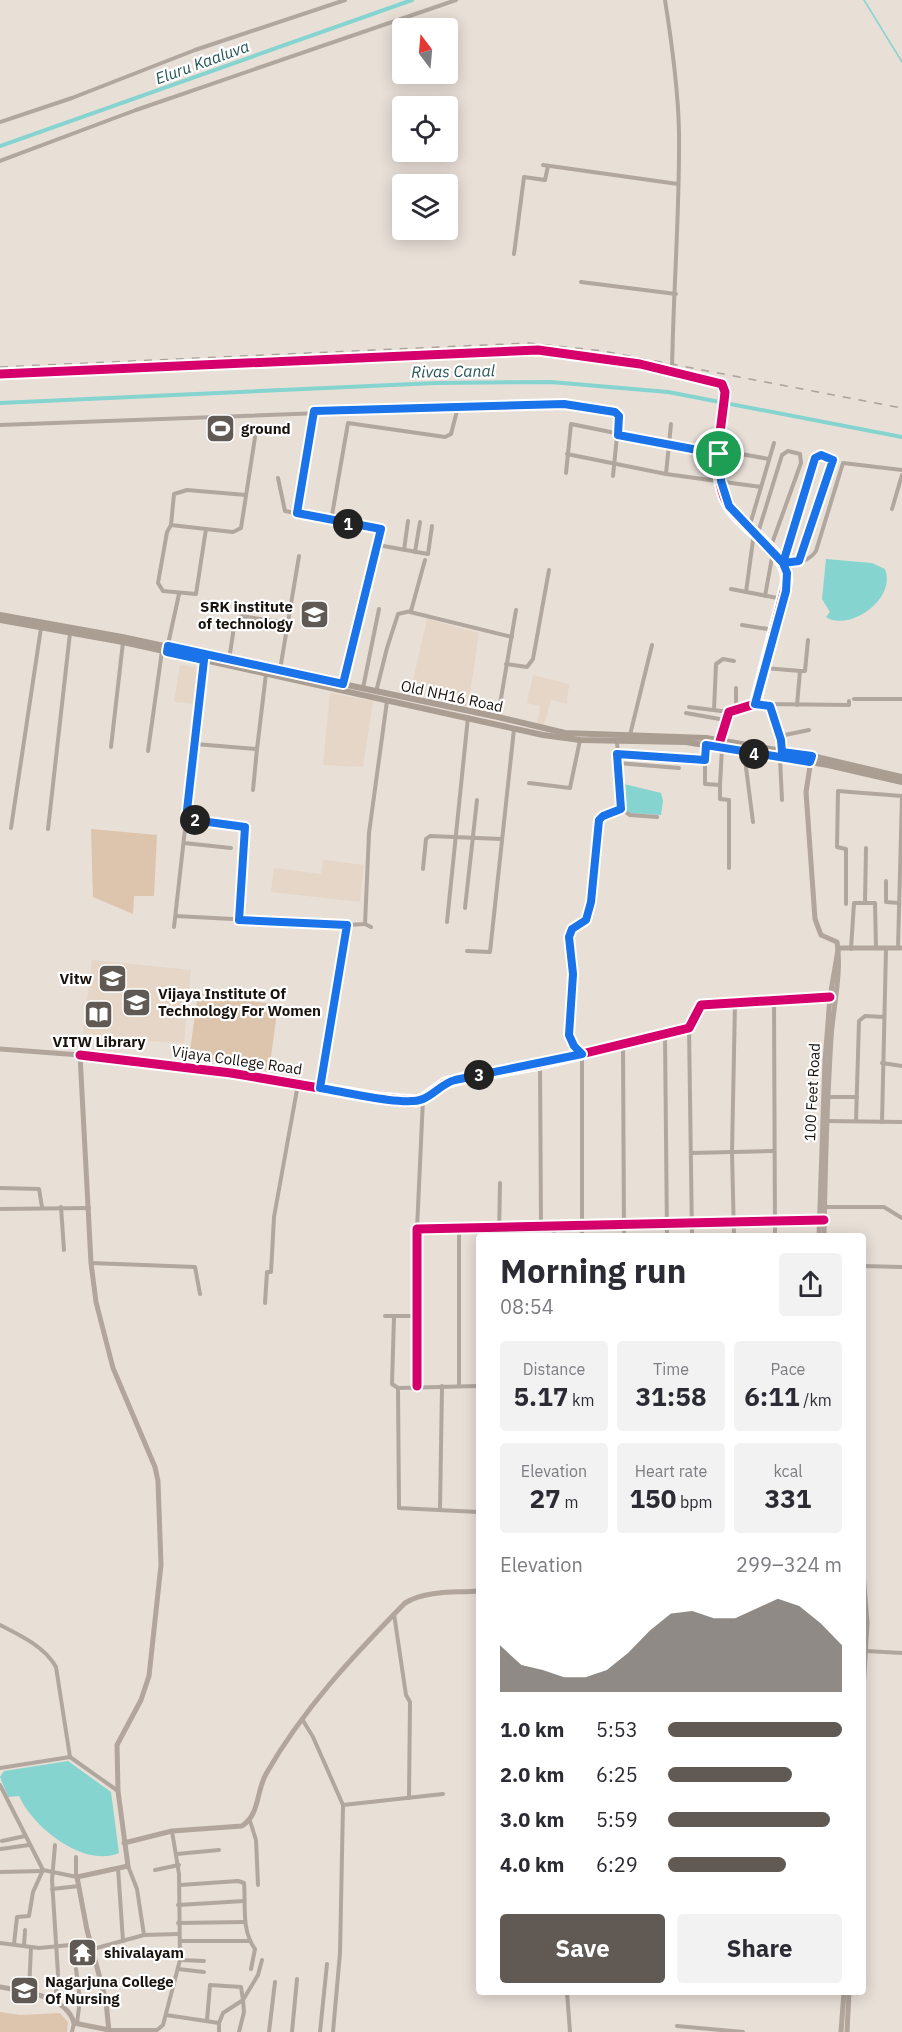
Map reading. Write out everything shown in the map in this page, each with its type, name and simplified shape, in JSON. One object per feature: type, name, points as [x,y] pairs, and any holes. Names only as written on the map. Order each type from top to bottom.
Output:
[{"type":"main road","name":"Old NH16 Road","points":[[0,615],[514,729],[580,740],[721,744],[744,753],[781,754]]},
{"type":"main road","name":"Old NH16 Road","points":[[0,620],[229,660],[565,733],[630,736],[678,735],[902,777]]},
{"type":"main road","name":"Old NH16 Road","points":[[811,759],[902,782]]},
{"type":"street","points":[[0,122],[72,98],[195,50],[345,0]]},
{"type":"street","points":[[0,161],[147,106],[456,0]]},
{"type":"street","points":[[665,0],[677,95],[678,184],[672,373]]},
{"type":"street","points":[[514,254],[524,177],[545,180],[545,165],[678,184]]},
{"type":"street","points":[[581,282],[676,294]]},
{"type":"street","points":[[0,374],[538,350],[630,362],[722,384],[725,392],[719,452],[721,481],[729,506],[783,563]]},
{"type":"street","points":[[0,425],[314,411],[564,404],[593,407],[615,412],[619,416],[613,476]]},
{"type":"street","points":[[331,521],[348,423],[445,437],[451,434],[458,407]]},
{"type":"street","points":[[297,513],[314,411]]},
{"type":"street","points":[[566,472],[571,424],[669,445],[769,459]]},
{"type":"street","points":[[666,474],[671,424]]},
{"type":"street","points":[[171,525],[238,531],[256,431]]},
{"type":"street","points":[[749,528],[774,443]]},
{"type":"street","points":[[746,592],[756,535],[783,455],[788,451],[800,454],[801,463],[771,551],[765,596]]},
{"type":"street","points":[[567,454],[666,474],[761,488]]},
{"type":"street","points":[[755,704],[784,600],[787,580],[783,563],[815,458],[819,455],[830,456],[832,462],[799,561]]},
{"type":"street","points":[[783,563],[807,560],[816,551],[843,464],[902,470]]},
{"type":"street","points":[[892,509],[902,475]]},
{"type":"street","points":[[278,478],[285,511],[381,529],[343,684]]},
{"type":"street","points":[[206,529],[198,591],[192,595],[163,591],[158,583],[177,491],[246,495]]},
{"type":"street","points":[[404,550],[408,521]]},
{"type":"street","points":[[416,552],[420,522]]},
{"type":"street","points":[[378,545],[429,554],[432,526]]},
{"type":"street","points":[[280,671],[299,556]]},
{"type":"street","points":[[410,612],[425,560]]},
{"type":"street","points":[[506,664],[527,667],[532,660],[549,570]]},
{"type":"street","points":[[731,589],[784,600]]},
{"type":"street","points":[[148,751],[178,594]]},
{"type":"street","points":[[363,689],[380,609]]},
{"type":"street","points":[[498,717],[516,610]]},
{"type":"street","points":[[376,692],[398,614],[410,612],[512,637]]},
{"type":"street","points":[[229,660],[234,627],[242,616],[288,622]]},
{"type":"street","points":[[742,625],[774,630]]},
{"type":"street","points":[[11,828],[41,628]]},
{"type":"street","points":[[48,829],[69,633]]},
{"type":"street","points":[[764,668],[804,671],[808,640]]},
{"type":"street","points":[[111,747],[123,642]]},
{"type":"street","points":[[630,736],[652,645]]},
{"type":"street","points":[[714,710],[717,664],[723,659],[734,661]]},
{"type":"street","points":[[174,927],[204,660]]},
{"type":"street","points":[[797,705],[800,671]]},
{"type":"street","points":[[253,790],[266,674]]},
{"type":"street","points":[[736,687],[736,709]]},
{"type":"street","points":[[689,707],[729,712],[755,704],[770,706],[849,705],[851,700],[902,699]]},
{"type":"street","points":[[365,924],[369,833],[388,700]]},
{"type":"street","points":[[770,706],[780,736],[782,800]]},
{"type":"street","points":[[729,712],[725,720],[721,744],[720,785],[720,799],[729,800],[729,868]]},
{"type":"street","points":[[686,713],[725,720]]},
{"type":"street","points":[[447,922],[468,717]]},
{"type":"street","points":[[467,951],[490,951],[514,729]]},
{"type":"street","points":[[780,736],[809,730]]},
{"type":"street","points":[[529,783],[570,788],[580,740]]},
{"type":"street","points":[[616,741],[621,809]]},
{"type":"street","points":[[195,744],[257,749]]},
{"type":"street","points":[[706,745],[705,784],[720,785]]},
{"type":"street","points":[[744,753],[753,822]]},
{"type":"street","points":[[617,754],[705,760]]},
{"type":"street","points":[[811,759],[806,792],[815,919],[821,935],[835,940],[838,949],[900,948],[902,795],[837,791],[837,847],[846,849],[846,904]]},
{"type":"street","points":[[618,763],[679,768]]},
{"type":"street","points":[[465,908],[477,800]]},
{"type":"street","points":[[621,809],[630,815],[657,817]]},
{"type":"street","points":[[582,1233],[582,1054],[574,1046],[569,1035],[573,974],[569,937],[572,929],[586,920],[591,902],[599,820],[621,809]]},
{"type":"street","points":[[186,819],[245,827],[239,920]]},
{"type":"street","points":[[423,869],[428,837],[501,839]]},
{"type":"street","points":[[184,843],[231,848]]},
{"type":"street","points":[[865,903],[866,849]]},
{"type":"street","points":[[886,881],[886,902],[899,903]]},
{"type":"street","points":[[851,949],[854,903],[875,903],[876,948]]},
{"type":"street","points":[[176,916],[365,924],[371,927]]},
{"type":"street","points":[[320,1088],[347,925]]},
{"type":"street","name":"100 Feet Road","points":[[824,1233],[821,1118],[830,997],[838,949]]},
{"type":"street","name":"100 Feet Road","points":[[820,1233],[825,1207],[826,1121],[838,949]]},
{"type":"street","points":[[882,1122],[886,949]]},
{"type":"street","points":[[692,1233],[689,1028],[701,1005],[830,997]]},
{"type":"street","points":[[774,1001],[775,1233]]},
{"type":"street","points":[[734,1233],[732,1152],[735,1003]]},
{"type":"street","points":[[856,1121],[859,1021],[865,1016],[884,1017]]},
{"type":"street","points":[[417,1386],[417,1228],[423,1099],[436,1088],[455,1080],[540,1064],[665,1036],[689,1028]]},
{"type":"street","points":[[665,1036],[667,1233]]},
{"type":"street","points":[[622,1045],[624,1233]]},
{"type":"street","name":"Vijaya College Road","points":[[0,1049],[80,1055],[298,1084],[402,1101],[423,1099]]},
{"type":"street","points":[[80,1055],[91,1263],[105,1345],[158,1481],[161,1565],[149,1676],[141,1700],[120,1736],[117,1746],[118,1791],[124,1843],[128,1866],[137,1889],[144,1935]]},
{"type":"street","points":[[882,1063],[902,1066]]},
{"type":"street","points":[[540,1064],[541,1225]]},
{"type":"street","points":[[265,1303],[267,1272],[271,1272],[274,1217],[298,1084]]},
{"type":"street","points":[[828,1097],[857,1097]]},
{"type":"street","points":[[826,1121],[902,1122]]},
{"type":"street","points":[[691,1153],[773,1151]]},
{"type":"street","points":[[500,1183],[500,1233]]},
{"type":"street","points":[[0,1188],[39,1189],[42,1207]]},
{"type":"street","points":[[61,1207],[64,1250]]},
{"type":"street","points":[[825,1207],[884,1207],[902,1218]]},
{"type":"street","points":[[0,1209],[89,1208]]},
{"type":"street","points":[[417,1228],[822,1220]]},
{"type":"street","points":[[554,1226],[554,1233]]},
{"type":"street","points":[[459,1227],[459,1386]]},
{"type":"street","points":[[527,1227],[527,1233]]},
{"type":"street","points":[[91,1263],[195,1267],[200,1294]]},
{"type":"street","points":[[866,1266],[902,1267]]},
{"type":"street","points":[[385,1316],[416,1316]]},
{"type":"street","points":[[394,1317],[392,1384],[398,1388],[476,1386]]},
{"type":"street","points":[[440,1509],[442,1386]]},
{"type":"street","points":[[398,1388],[399,1508],[476,1512]]},
{"type":"street","points":[[258,1885],[256,1840],[250,1821],[262,1782],[302,1719],[339,1671],[394,1614],[416,1596],[476,1591]]},
{"type":"street","points":[[394,1614],[406,1695],[410,1702],[409,1798]]},
{"type":"street","points":[[0,1625],[33,1644],[57,1667],[70,1757]]},
{"type":"street","points":[[866,1651],[902,1653]]},
{"type":"street","points":[[302,1719],[313,1737],[343,1805],[340,1953],[333,2032]]},
{"type":"street","points":[[0,1768],[70,1757],[118,1791]]},
{"type":"street","points":[[0,1785],[41,1872],[33,1892],[29,1916],[16,1917],[15,1944]]},
{"type":"street","points":[[343,1805],[443,1794]]},
{"type":"street","points":[[124,1843],[172,1831],[242,1826],[250,1821]]},
{"type":"street","points":[[0,1987],[29,1992],[55,2001],[68,2011],[76,2024],[109,2031],[161,2029],[180,1960],[179,1865],[172,1831]]},
{"type":"street","points":[[2,1841],[25,1836]]},
{"type":"street","points":[[1,1849],[29,1845]]},
{"type":"street","points":[[55,1845],[51,1873],[56,1947],[55,2001]]},
{"type":"street","points":[[177,1854],[219,1850]]},
{"type":"street","points":[[76,1857],[79,1886],[106,2001],[109,2031]]},
{"type":"street","points":[[155,1869],[179,1865]]},
{"type":"street","points":[[0,1872],[41,1872],[77,1876],[128,1866]]},
{"type":"street","points":[[118,1868],[123,1941]]},
{"type":"street","points":[[180,1886],[242,1881],[245,1922],[250,1941],[255,1949],[251,1969]]},
{"type":"street","points":[[52,1889],[79,1886]]},
{"type":"street","points":[[178,1905],[244,1901]]},
{"type":"street","points":[[178,1923],[245,1922]]},
{"type":"street","points":[[24,1946],[25,1930]]},
{"type":"street","points":[[0,1943],[31,1947],[92,1946],[144,1935],[180,1934]]},
{"type":"street","points":[[180,1941],[250,1941]]},
{"type":"street","points":[[29,1992],[31,1947]]},
{"type":"street","points":[[180,1960],[204,1961]]},
{"type":"street","points":[[219,2032],[219,2023],[223,2013],[243,2000],[258,1975],[262,1960]]},
{"type":"street","points":[[320,2032],[327,1964]]},
{"type":"street","points":[[72,2032],[76,2024],[80,2000],[76,1969]]},
{"type":"street","points":[[178,1969],[204,1972]]},
{"type":"street","points":[[292,2032],[297,1979]]},
{"type":"street","points":[[269,2032],[275,1982]]},
{"type":"street","points":[[207,2020],[212,1985],[241,1987],[244,2012],[240,2032]]},
{"type":"street","points":[[567,1995],[570,2032]]},
{"type":"street","points":[[841,2032],[843,1995]]},
{"type":"street","points":[[847,2032],[849,1995]]},
{"type":"street","points":[[166,2015],[219,2023]]},
{"type":"street","points":[[677,2026],[743,2032]]},
{"type":"shaded area","points":[[427,619],[479,633],[468,706],[410,694]]},
{"type":"shaded area","points":[[180,665],[199,668],[195,704],[174,702]]},
{"type":"shaded area","points":[[533,675],[569,684],[567,704],[551,700],[543,728],[537,726],[540,706],[527,703]]},
{"type":"shaded area","points":[[330,693],[373,701],[363,767],[323,765]]},
{"type":"shaded area","points":[[91,829],[157,835],[154,896],[134,896],[133,914],[93,897]]},
{"type":"shaded area","points":[[323,860],[364,865],[360,902],[271,892],[274,868],[321,874]]},
{"type":"shaded area","name":"Vijaya Institute Of Technology For Women","points":[[92,960],[191,970],[184,1043],[128,1040],[83,1033]]},
{"type":"shaded area","points":[[198,993],[278,1005],[269,1071],[189,1058]]},
{"type":"shaded area","points":[[0,2012],[20,2015],[60,2013],[68,2022],[67,2032],[0,2032]]},
{"type":"water","points":[[826,559],[872,563],[885,569],[887,581],[884,592],[877,602],[858,617],[835,621],[826,617],[830,612],[822,599]]},
{"type":"water","points":[[624,784],[661,793],[663,801],[661,815],[628,813],[623,806],[620,791]]},
{"type":"water","points":[[68,1761],[111,1792],[119,1853],[105,1856],[90,1855],[75,1850],[47,1832],[35,1820],[19,1796],[8,1797],[0,1777],[4,1771]]},
{"type":"waterway","name":"Eluru Kaaluva","points":[[0,146],[412,0]]},
{"type":"waterway","points":[[864,0],[902,62]]},
{"type":"waterway","name":"Rivas Canal","points":[[0,403],[436,383],[551,382],[668,392],[902,437]]},
{"type":"railway","points":[[0,367],[529,343],[603,351],[902,408]]},
{"type":"cycle path","points":[[0,374],[538,350],[640,364],[722,384],[725,392],[718,458],[720,485],[730,508],[778,557],[787,580],[755,704],[729,712],[720,741]]},
{"type":"cycle path","points":[[80,1055],[231,1073],[378,1098],[416,1101],[423,1099],[445,1083],[540,1064],[689,1028],[701,1005],[830,997]]},
{"type":"cycle path","points":[[417,1386],[417,1229],[824,1220]]},
{"type":"place","name":"ground","points":[[220,428]]},
{"type":"place","name":"SRK institute of technology","points":[[314,615]]},
{"type":"place","name":"Vitw","points":[[113,978]]},
{"type":"place","name":"Vijaya Institute Of Technology For Women","points":[[137,1002]]},
{"type":"place","name":"VITW Library","points":[[99,1014]]},
{"type":"place","name":"shivalayam","points":[[83,1952]]},
{"type":"place","name":"Nagarjuna College Of Nursing","points":[[24,1990]]},
{"type":"route","points":[[719,454],[618,435],[619,416],[615,412],[593,407],[564,404],[361,412],[314,411],[297,513],[381,529],[343,684],[168,646],[167,652],[204,660],[186,819],[245,827],[239,920],[347,925],[320,1088],[378,1098],[416,1101],[423,1099],[445,1083],[455,1080],[582,1054],[574,1046],[569,1035],[573,974],[569,937],[572,929],[586,920],[591,902],[599,820],[621,809],[618,793],[617,754],[705,760],[706,745],[810,762],[812,756],[782,752],[781,740],[770,706],[755,704],[772,635],[786,591],[787,573],[783,563],[815,458],[821,455],[830,456],[833,460],[799,561],[783,563],[729,506],[721,481],[719,454]]}]
